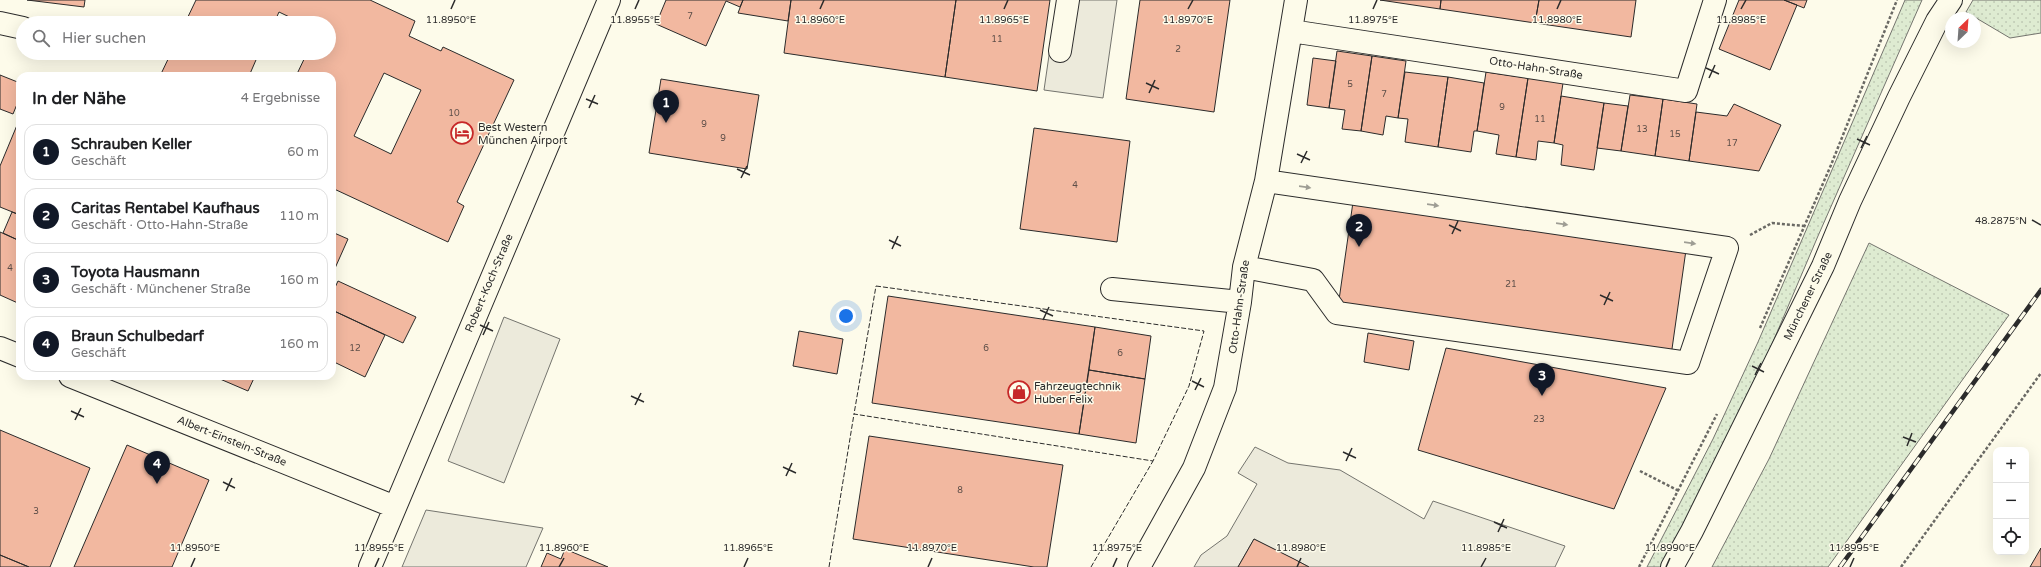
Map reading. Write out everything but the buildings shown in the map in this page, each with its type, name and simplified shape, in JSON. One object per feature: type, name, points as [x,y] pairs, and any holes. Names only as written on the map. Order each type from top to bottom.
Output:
[{"type":"street","name":"Robert-Koch-Straße","points":[[370,567],[609,0]]},
{"type":"street","points":[[1060,50],[1068,0]]},
{"type":"street","name":"Otto-Hahn-Straße","points":[[1139,567],[1194,468],[1225,388],[1240,302],[1244,267],[1266,181],[1292,32],[1296,0]]},
{"type":"street","name":"Otto-Hahn-Straße","points":[[1292,32],[1686,91],[1716,0]]},
{"type":"street","name":"Münchener Straße","points":[[1937,21],[1943,0]]},
{"type":"street","name":"Münchener Straße","points":[[1672,567],[1692,531],[1823,266],[1857,188],[1937,21],[1951,0]]},
{"type":"street","points":[[0,23],[16,26]]},
{"type":"street","points":[[1244,267],[1313,280],[1337,313],[1688,363],[1727,248],[1266,181]]},
{"type":"street","points":[[1112,289],[1240,302]]},
{"type":"street","points":[[0,348],[16,354]]},
{"type":"street","name":"Albert-Einstein-Straße","points":[[80,380],[395,507]]},
{"type":"path","points":[[1758,333],[1804,226],[1897,0]]},
{"type":"path","points":[[1727,248],[1772,223],[1804,226]]},
{"type":"path","points":[[1901,567],[2041,373]]},
{"type":"path","points":[[1639,567],[1720,408]]},
{"type":"path","points":[[1640,471],[1679,490]]},
{"type":"green space","points":[[1905,0],[1922,0],[1761,370],[1662,567],[1647,567],[1713,439],[1758,342]]},
{"type":"green space","points":[[1973,0],[2041,0],[2041,33],[2010,38],[1981,21],[1981,12],[1966,12]]},
{"type":"green space","points":[[1869,243],[2009,315],[1828,567],[1712,567],[1769,459]]},
{"type":"shaded area","points":[[1057,0],[1117,0],[1103,98],[1044,90]]},
{"type":"shaded area","points":[[504,317],[560,339],[504,483],[448,461]]},
{"type":"shaded area","points":[[1255,447],[1288,463],[1340,470],[1424,519],[1433,501],[1565,546],[1555,567],[1309,567],[1254,539],[1238,567],[1194,567],[1201,555],[1227,536],[1257,484],[1238,473]]},
{"type":"shaded area","points":[[426,510],[543,528],[526,567],[402,567]]},
{"type":"railway","points":[[1840,567],[2041,290]]},
{"type":"fence","points":[[876,286],[1204,331],[1189,386],[1153,461],[854,414],[876,286]]},
{"type":"fence","points":[[829,567],[854,414]]},
{"type":"fence","points":[[1091,567],[1153,461]]},
{"type":"place","name":"Schrauben Keller","points":[[666,123]]},
{"type":"place","name":"Best Western München Airport","points":[[462,133]]},
{"type":"place","name":"Caritas Rentabel Kaufhaus","points":[[1359,247]]},
{"type":"place","name":"Fahrzeugtechnik Huber Felix","points":[[1019,392]]},
{"type":"place","name":"Toyota Hausmann","points":[[1542,396]]},
{"type":"place","name":"Braun Schulbedarf","points":[[157,484]]}]
